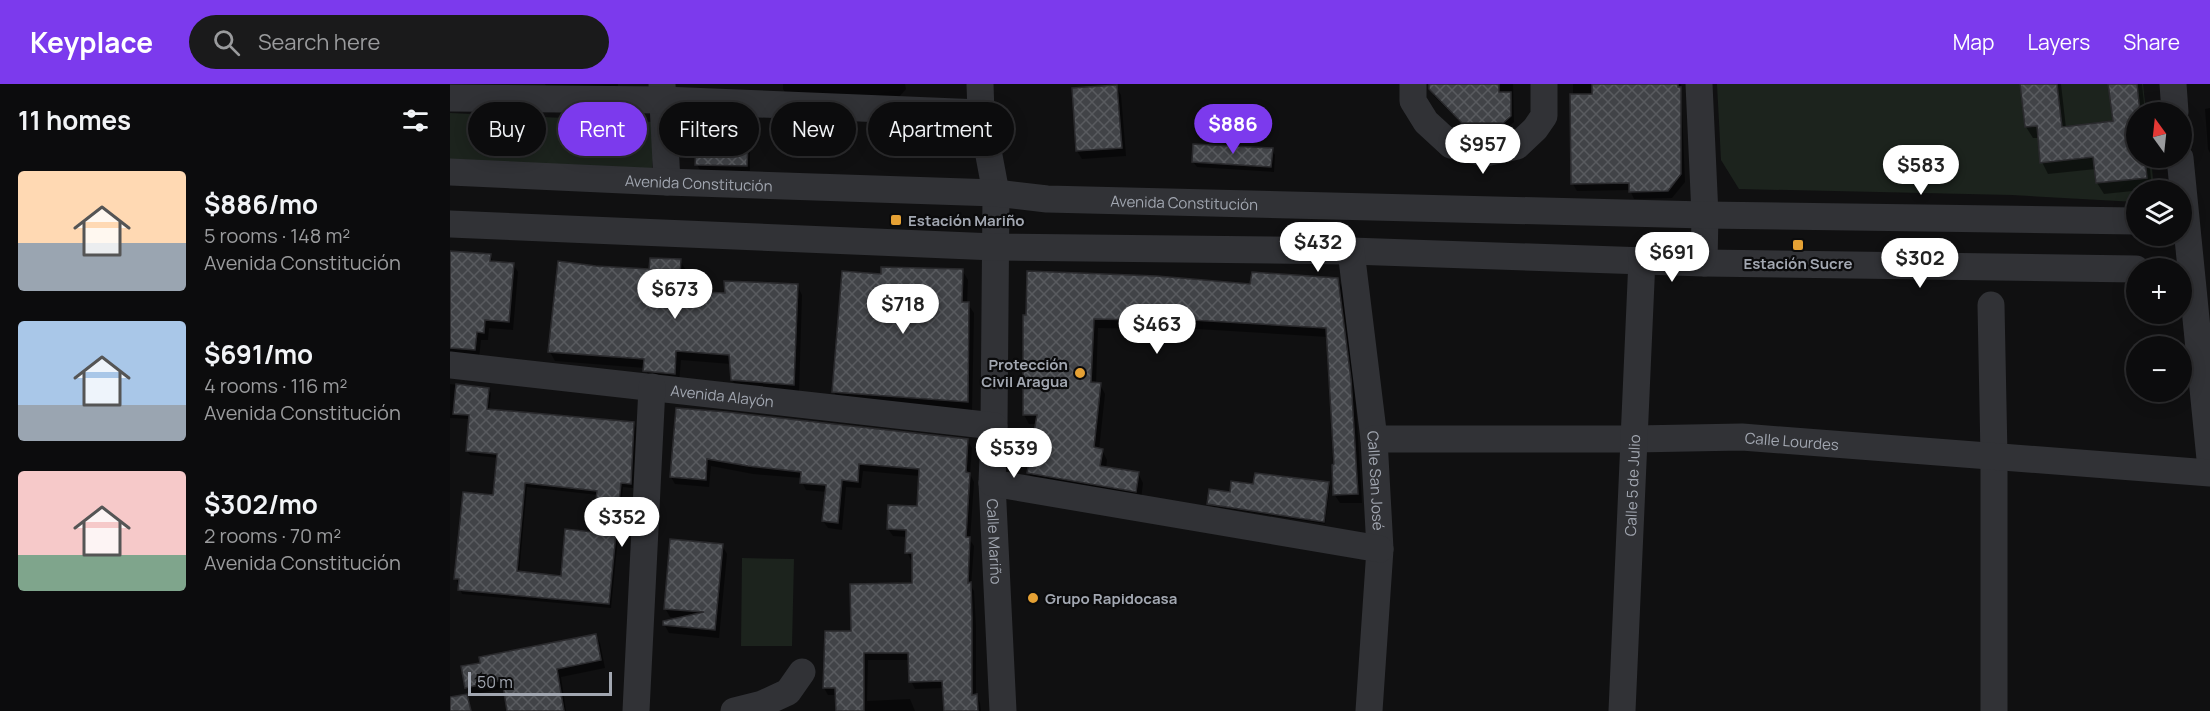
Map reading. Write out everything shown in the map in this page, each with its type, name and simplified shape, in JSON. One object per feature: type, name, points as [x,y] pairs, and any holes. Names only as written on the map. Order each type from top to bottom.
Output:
[{"type":"street","name":"Calle Mariño","points":[[980,84],[981,102]]},
{"type":"street","points":[[1413,84],[1413,101],[1426,122],[1450,145],[1485,153],[1517,146],[1535,129],[1544,116],[1544,84]]},
{"type":"street","points":[[1699,84],[1705,215],[1704,262]]},
{"type":"street","points":[[2173,84],[2174,102]]},
{"type":"street","points":[[662,92],[667,182]]},
{"type":"street","points":[[450,98],[662,92],[868,106]]},
{"type":"street","name":"Calle Mariño","points":[[989,156],[996,193],[992,483],[1003,711]]},
{"type":"street","name":"Avenida Constitución","points":[[450,172],[996,193],[1047,199],[1705,215],[2126,221]]},
{"type":"street","points":[[2192,221],[2210,459]]},
{"type":"street","points":[[450,224],[995,247],[1351,251],[1704,262],[2126,269]]},
{"type":"street","name":"Calle San José","points":[[1351,251],[1374,440],[1380,549],[1369,711]]},
{"type":"street","name":"Calle 5 de Julio","points":[[1622,711],[1642,259]]},
{"type":"street","points":[[1991,306],[1994,456],[1994,711]]},
{"type":"street","name":"Avenida Alayón","points":[[450,365],[994,426]]},
{"type":"street","points":[[636,711],[652,387]]},
{"type":"street","name":"Calle Lourdes","points":[[1374,440],[1742,437],[2210,473]]},
{"type":"street","points":[[992,483],[1380,549]]},
{"type":"street","points":[[734,711],[762,704],[788,692],[802,672]]},
{"type":"shaded area","points":[[1717,84],[2143,84],[2145,102],[2126,102],[2126,168],[2152,168],[2153,180],[2126,180],[2126,201],[2012,195],[1739,189],[1721,160]]},
{"type":"shaded area","points":[[450,113],[468,114],[468,156],[546,156],[546,117],[558,118],[558,156],[647,156],[647,122],[655,122],[652,172],[450,163]]},
{"type":"shaded area","points":[[742,558],[794,559],[792,646],[741,646]]},
{"type":"building","points":[[1429,84],[1499,84],[1499,92],[1511,92],[1511,116],[1503,123],[1462,123],[1429,89]]},
{"type":"building","points":[[1592,84],[1678,84],[1678,87],[1681,87],[1681,174],[1668,191],[1629,192],[1629,183],[1571,184],[1570,94],[1592,94]]},
{"type":"building","points":[[2020,84],[2057,84],[2062,127],[2113,121],[2108,84],[2137,84],[2139,102],[2126,102],[2126,168],[2146,168],[2147,178],[2096,183],[2093,157],[2040,163],[2037,126],[2025,127]]},
{"type":"building","points":[[1117,85],[1122,148],[1076,151],[1072,88]]},
{"type":"building","points":[[1193,144],[1273,148],[1271,167],[1192,162]]},
{"type":"building","points":[[695,156],[747,156],[747,166],[695,165]]},
{"type":"building","points":[[450,251],[491,254],[490,261],[514,263],[509,322],[485,320],[484,333],[477,332],[475,350],[450,348]]},
{"type":"building","points":[[650,258],[681,259],[679,291],[725,293],[724,281],[798,284],[794,385],[731,380],[729,355],[676,351],[675,374],[643,371],[644,359],[548,352],[558,261],[649,269]]},
{"type":"building","points":[[881,267],[963,269],[962,302],[969,302],[968,402],[832,392],[842,271],[881,274]]},
{"type":"building","points":[[1027,271],[1157,276],[1250,284],[1252,272],[1338,278],[1351,379],[1358,494],[1333,495],[1332,465],[1334,464],[1326,328],[1142,317],[1142,320],[1094,319],[1091,382],[1101,383],[1094,447],[1103,449],[1100,466],[1139,472],[1136,492],[1027,473],[1037,415],[1023,415],[1023,315],[1026,315]]},
{"type":"building","points":[[456,384],[489,388],[487,409],[634,422],[631,484],[621,483],[609,604],[458,590],[459,579],[454,579],[463,492],[493,495],[497,454],[466,451],[469,415],[453,414]],"holes":[[[525,483],[597,491],[593,532],[565,529],[561,576],[517,571]]]},
{"type":"building","points":[[676,408],[968,439],[966,472],[970,473],[966,537],[970,537],[968,583],[971,582],[972,695],[977,694],[978,711],[944,711],[942,681],[909,682],[908,653],[864,653],[864,711],[836,711],[835,688],[823,688],[825,631],[851,631],[850,584],[912,583],[912,553],[905,553],[906,530],[887,529],[888,505],[917,506],[919,469],[859,464],[858,482],[842,480],[838,523],[822,521],[826,485],[800,483],[801,472],[707,459],[706,480],[670,477]]},
{"type":"building","points":[[1255,473],[1329,482],[1324,522],[1207,504],[1209,489],[1230,492],[1231,481],[1253,484]]},
{"type":"building","points":[[670,539],[723,544],[715,630],[663,625],[663,621],[704,612],[664,609]]},
{"type":"building","points":[[596,634],[601,660],[557,669],[564,711],[507,711],[502,680],[465,688],[461,666],[480,663],[479,657]]},
{"type":"building","points":[[467,694],[471,711],[450,711],[450,697]]},
{"type":"place","name":"Estación Mariño","points":[[896,220]]},
{"type":"place","name":"Estación Sucre","points":[[1798,245]]},
{"type":"place","name":"Protección Civil Aragua","points":[[1080,373]]},
{"type":"place","name":"Grupo Rapidocasa","points":[[1033,598]]}]
